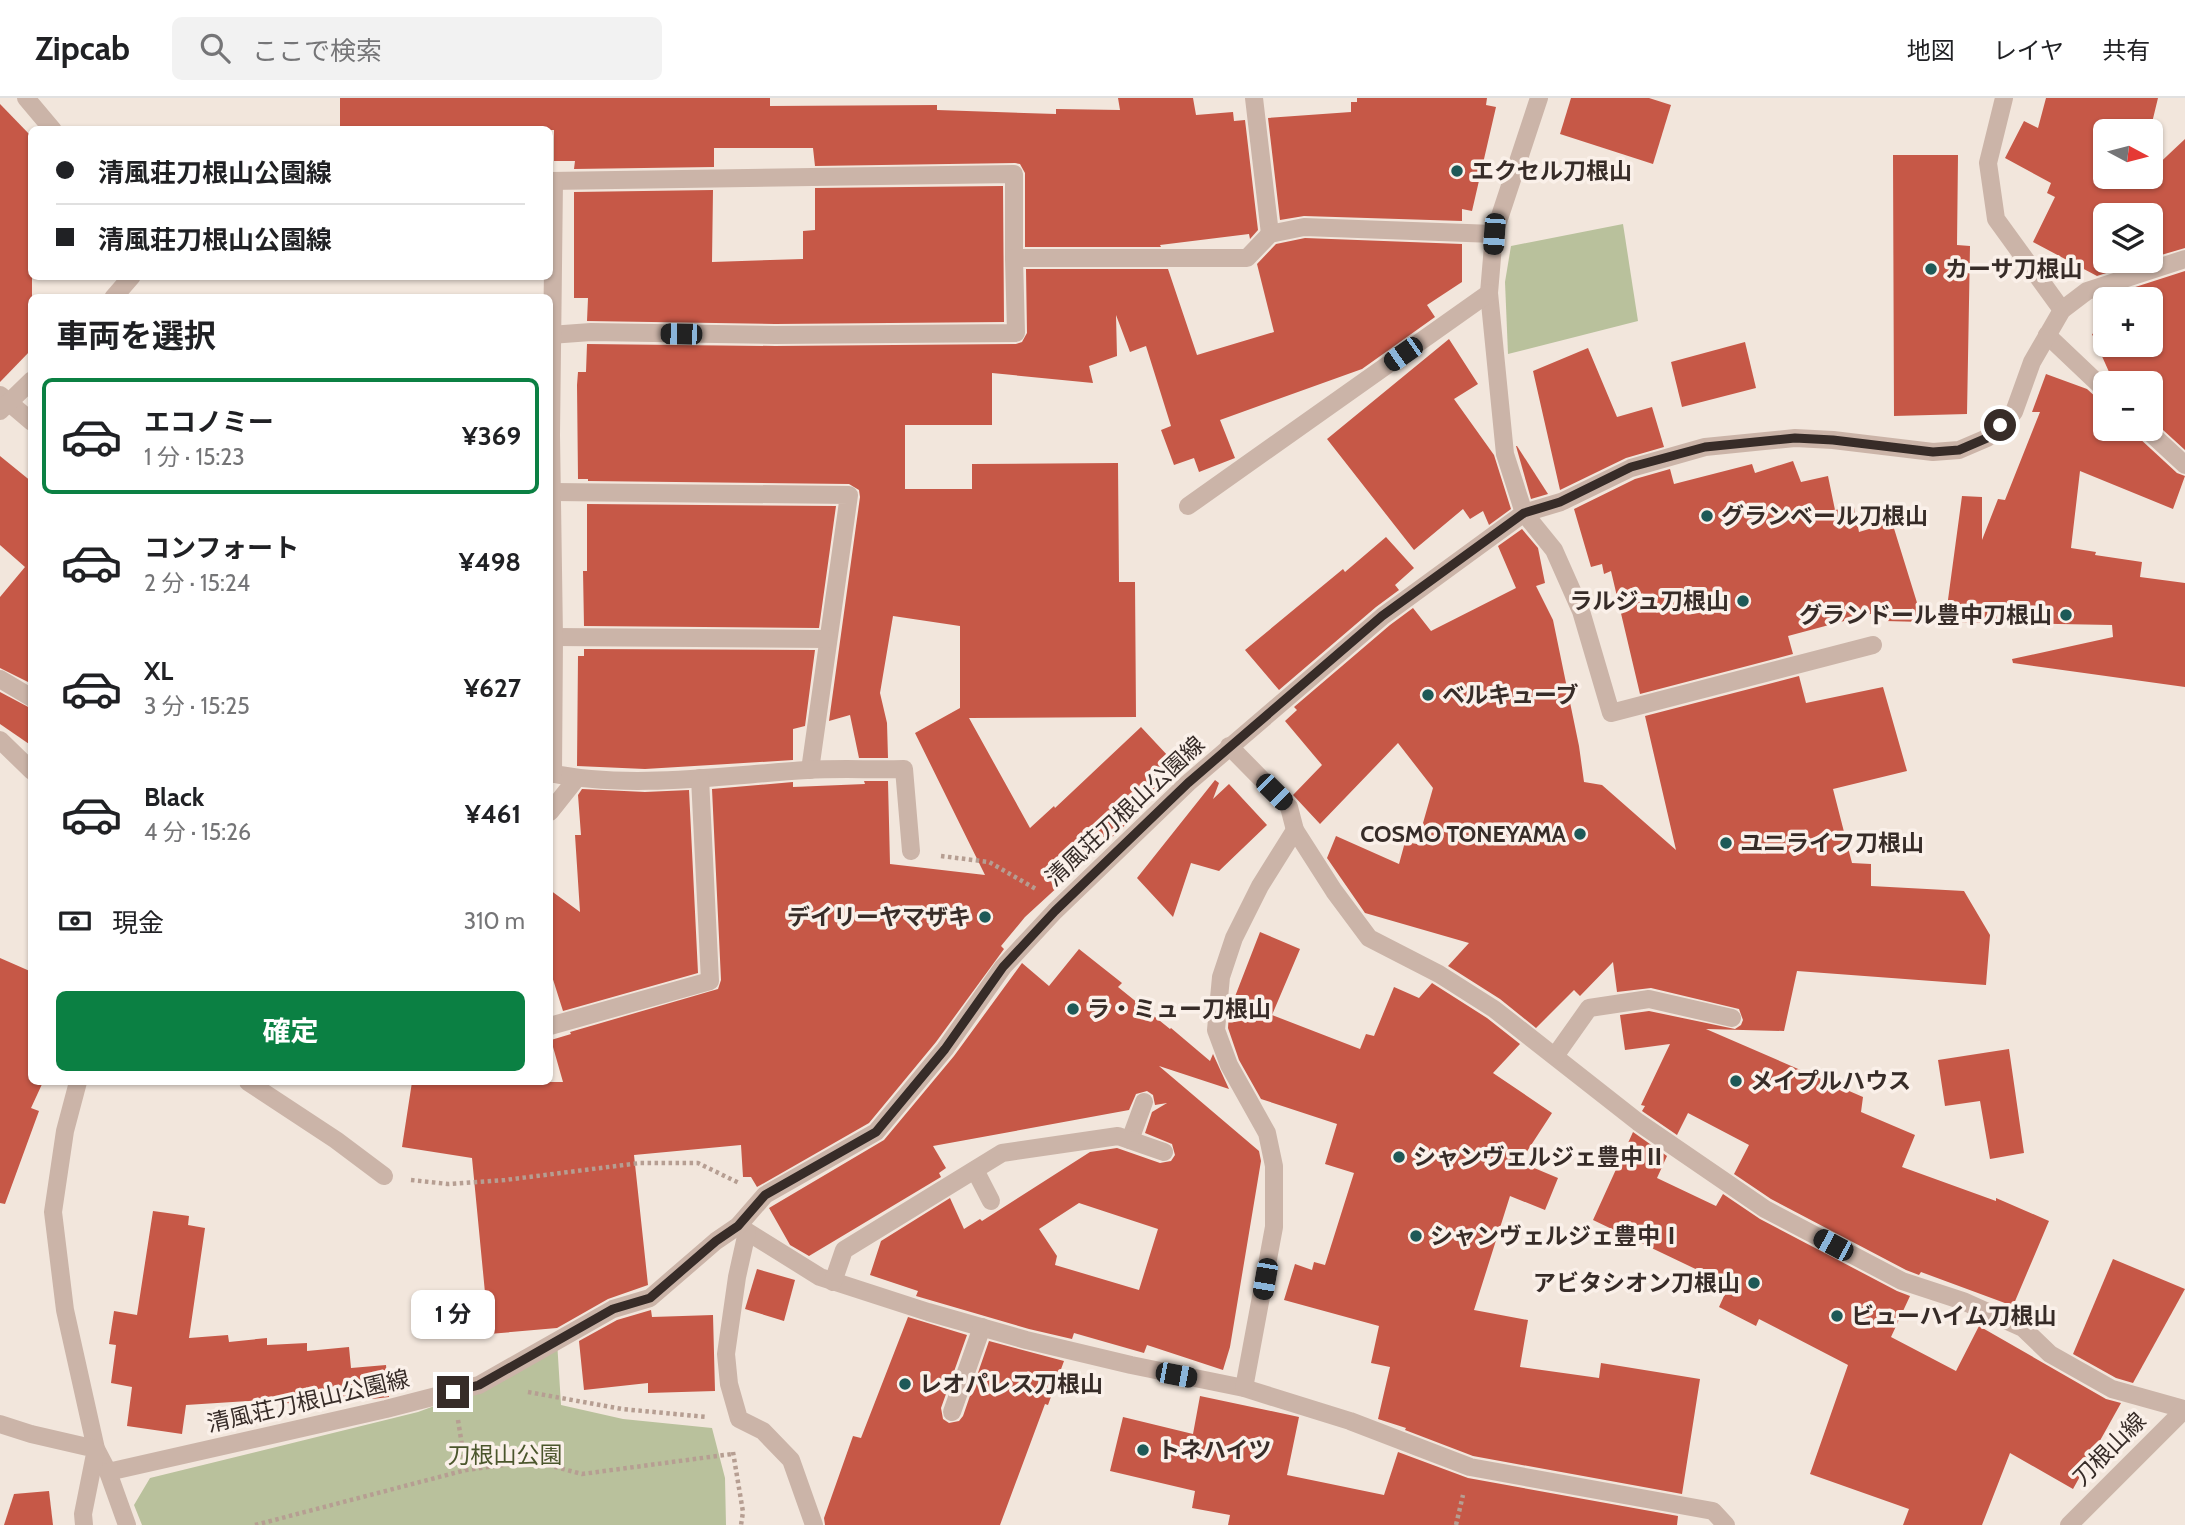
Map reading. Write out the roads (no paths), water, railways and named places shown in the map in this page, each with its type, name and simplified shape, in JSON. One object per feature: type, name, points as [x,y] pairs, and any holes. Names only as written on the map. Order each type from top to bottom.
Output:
[{"type":"street","points":[[26,98],[50,126]]},
{"type":"street","points":[[1254,98],[1270,234]]},
{"type":"street","points":[[1539,98],[1494,234],[1489,293],[1505,454],[1524,513],[1554,550],[1581,611],[1611,713],[1873,645]]},
{"type":"street","points":[[2004,98],[1988,163],[1996,219],[2062,310]]},
{"type":"street","points":[[553,181],[1014,174],[1016,333],[763,335],[591,332],[553,335]]},
{"type":"street","points":[[1014,258],[1247,258],[1270,234],[1304,227],[1494,234]]},
{"type":"street","name":"清風荘刀根山公園線","points":[[108,1472],[386,1409],[479,1385],[613,1309],[650,1298],[716,1241],[742,1229],[765,1195],[876,1132],[945,1049],[1003,967],[1055,911],[1188,783],[1382,616],[1524,513],[1560,502],[1631,467],[1705,447],[1795,438],[1933,452],[1959,450],[1987,438],[2014,412],[2032,362],[2062,310],[2087,291],[2185,259]]},
{"type":"street","points":[[116,294],[129,280]]},
{"type":"street","points":[[1188,506],[1489,293]]},
{"type":"street","points":[[2047,335],[2093,379]]},
{"type":"street","points":[[28,383],[3,402],[28,419]]},
{"type":"street","points":[[2159,441],[2185,465]]},
{"type":"street","points":[[553,478],[553,683]]},
{"type":"street","points":[[554,492],[849,495],[810,770]]},
{"type":"street","points":[[554,638],[828,639]]},
{"type":"street","points":[[0,679],[28,696]]},
{"type":"street","points":[[0,740],[28,767]]},
{"type":"street","points":[[1229,746],[1289,807],[1295,830],[1334,891],[1369,938],[1439,974],[1494,1009],[1638,1122],[1765,1209],[1902,1282],[1963,1301],[2023,1328],[2050,1354],[2112,1389],[2185,1409]]},
{"type":"street","points":[[553,773],[577,778],[701,778],[810,770],[905,769],[911,851]]},
{"type":"street","points":[[553,807],[577,778]]},
{"type":"street","points":[[553,1025],[710,981],[701,778]]},
{"type":"street","points":[[1244,1388],[1274,1227],[1274,1166],[1267,1132],[1229,1065],[1216,1030],[1221,977],[1234,938],[1295,830]]},
{"type":"street","points":[[1555,1056],[1589,1008],[1649,999],[1732,1018]]},
{"type":"street","points":[[77,1085],[65,1131],[53,1212],[65,1310],[96,1449],[108,1472],[127,1525]]},
{"type":"street","points":[[253,1085],[336,1140],[384,1176]]},
{"type":"street","points":[[1130,1140],[1144,1102]]},
{"type":"street","points":[[833,1282],[844,1250],[1002,1153],[1118,1136],[1164,1152]]},
{"type":"street","points":[[975,1170],[991,1201]]},
{"type":"street","points":[[814,1525],[791,1460],[763,1431],[739,1419],[729,1384],[726,1354],[742,1229],[820,1277],[982,1327],[1131,1366],[1244,1388],[1350,1421],[1470,1467],[1713,1511],[1726,1525]]},
{"type":"street","points":[[952,1412],[982,1327]]},
{"type":"street","name":"刀根山線","points":[[2069,1525],[2185,1409]]},
{"type":"street","points":[[0,1424],[96,1449]]},
{"type":"street","points":[[84,1525],[83,1514],[96,1449]]},
{"type":"place","name":"エクセル刀根山","points":[[1457,171]]},
{"type":"place","name":"カーサ刀根山","points":[[1931,269]]},
{"type":"place","name":"グランベール刀根山","points":[[1707,516]]},
{"type":"place","name":"ラルジュ刀根山","points":[[1743,601]]},
{"type":"place","name":"グランドール豊中刀根山","points":[[2066,615]]},
{"type":"place","name":"ベルキューブ","points":[[1428,695]]},
{"type":"place","name":"COSMO TONEYAMA","points":[[1580,834]]},
{"type":"place","name":"ユニライフ刀根山","points":[[1726,843]]},
{"type":"place","name":"デイリーヤマザキ","points":[[985,917]]},
{"type":"place","name":"ラ・ミュー刀根山","points":[[1073,1009]]},
{"type":"place","name":"メイプルハウス","points":[[1736,1081]]},
{"type":"place","name":"シャンヴェルジェ豊中Ⅱ","points":[[1399,1157]]},
{"type":"place","name":"シャンヴェルジェ豊中Ⅰ","points":[[1416,1236]]},
{"type":"place","name":"アビタシオン刀根山","points":[[1754,1283]]},
{"type":"place","name":"ビューハイム刀根山","points":[[1837,1316]]},
{"type":"place","name":"レオパレス刀根山","points":[[905,1384]]},
{"type":"place","name":"トネハイツ","points":[[1143,1450]]},
{"type":"park label","name":"刀根山公園","points":[[505,1455]]}]
